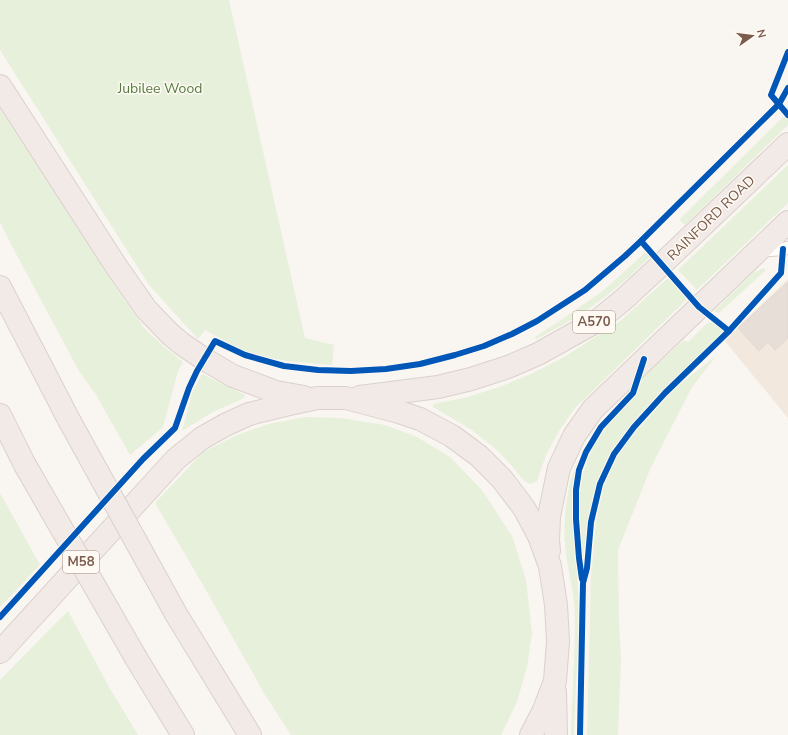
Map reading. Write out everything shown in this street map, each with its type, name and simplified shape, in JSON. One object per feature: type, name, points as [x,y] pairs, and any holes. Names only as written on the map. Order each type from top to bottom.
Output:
[{"type":"highway","points":[[0,86],[116,266],[146,309],[170,334],[204,359],[233,376],[276,392],[317,398]]},
{"type":"highway","name":"RAINFORD ROAD","points":[[346,398],[438,387],[471,379],[508,367],[538,354],[597,321],[623,300],[662,264],[788,144]]},
{"type":"highway","name":"A570","points":[[531,735],[544,710],[555,681],[558,641],[556,606],[548,540],[549,516],[559,468],[574,436],[593,409],[788,222]]},
{"type":"highway","points":[[0,288],[69,420],[176,614],[250,735]]},
{"type":"highway","name":"A570","points":[[0,652],[176,459],[202,438],[249,414],[317,398],[346,398],[400,412],[420,419],[452,436],[479,456],[502,479],[524,508],[539,536],[550,566]]},
{"type":"highway","name":"M58","points":[[0,415],[26,465],[136,658],[183,735]]},
{"type":"highway","points":[[555,681],[556,735]]},
{"type":"lane","points":[[758,251],[788,248]]},
{"type":"shaded area","points":[[788,279],[788,418],[724,340]]},
{"type":"green space","name":"Jubilee Wood","points":[[0,0],[229,0],[305,338],[334,345],[332,365],[286,361],[247,353],[205,330],[198,339],[149,285],[0,50]]},
{"type":"green space","points":[[0,109],[123,298],[145,329],[183,362],[178,371],[163,427],[130,455],[95,393],[79,371],[0,222]]},
{"type":"green space","points":[[785,115],[788,119],[788,125],[685,225],[679,220]]},
{"type":"green space","points":[[788,165],[788,203],[697,290],[678,270]]},
{"type":"green space","points":[[648,250],[652,255],[629,277],[604,297],[575,318],[536,339],[535,337],[604,290]]},
{"type":"green space","points":[[764,268],[766,270],[719,313],[714,311],[753,273]]},
{"type":"green space","points":[[668,278],[687,299],[575,408],[559,431],[546,455],[537,481],[530,484],[524,481],[498,451],[472,430],[433,407],[433,404],[468,397],[502,386],[533,373],[564,357],[619,322]]},
{"type":"green space","points":[[715,322],[724,332],[677,378],[628,430],[603,470],[591,508],[583,558],[579,510],[582,479],[586,464],[600,435],[608,424],[636,394],[644,377],[684,340],[688,342],[707,323]]},
{"type":"green space","points":[[716,356],[692,387],[651,467],[618,550],[621,658],[618,735],[587,735],[591,577],[596,521],[605,480],[620,448],[676,387]]},
{"type":"green space","points":[[202,374],[245,395],[244,398],[213,412],[182,431],[192,393]]},
{"type":"green space","points":[[305,417],[340,418],[385,425],[417,437],[450,457],[482,490],[512,536],[526,580],[532,633],[527,667],[517,702],[501,735],[291,735],[264,693],[155,503],[203,452],[235,436],[268,424]]},
{"type":"green space","points":[[578,460],[580,460],[574,494],[573,518],[579,618],[574,735],[571,735],[575,619],[574,600],[565,544],[565,523],[571,480]]},
{"type":"green space","points":[[0,493],[40,565],[0,607]]},
{"type":"green space","points":[[68,611],[109,687],[138,735],[0,735],[0,680]]},
{"type":"building","points":[[788,282],[788,338],[775,350],[768,342],[759,351],[738,328]]},
{"type":"cycle path","points":[[788,52],[771,95],[788,115]]},
{"type":"cycle path","points":[[0,617],[143,459],[175,428],[189,388],[197,371],[215,341],[245,355],[284,366],[318,370],[351,371],[386,369],[420,364],[484,346],[512,334],[537,321],[585,290],[625,256],[779,104],[788,88]]},
{"type":"cycle path","points":[[641,241],[699,307],[729,331]]},
{"type":"cycle path","points":[[580,735],[583,583],[587,568],[591,522],[600,484],[614,454],[634,427],[665,393],[729,331],[781,273],[783,249]]},
{"type":"cycle path","points":[[582,579],[576,519],[576,490],[579,470],[586,452],[601,427],[633,393],[644,359]]}]
